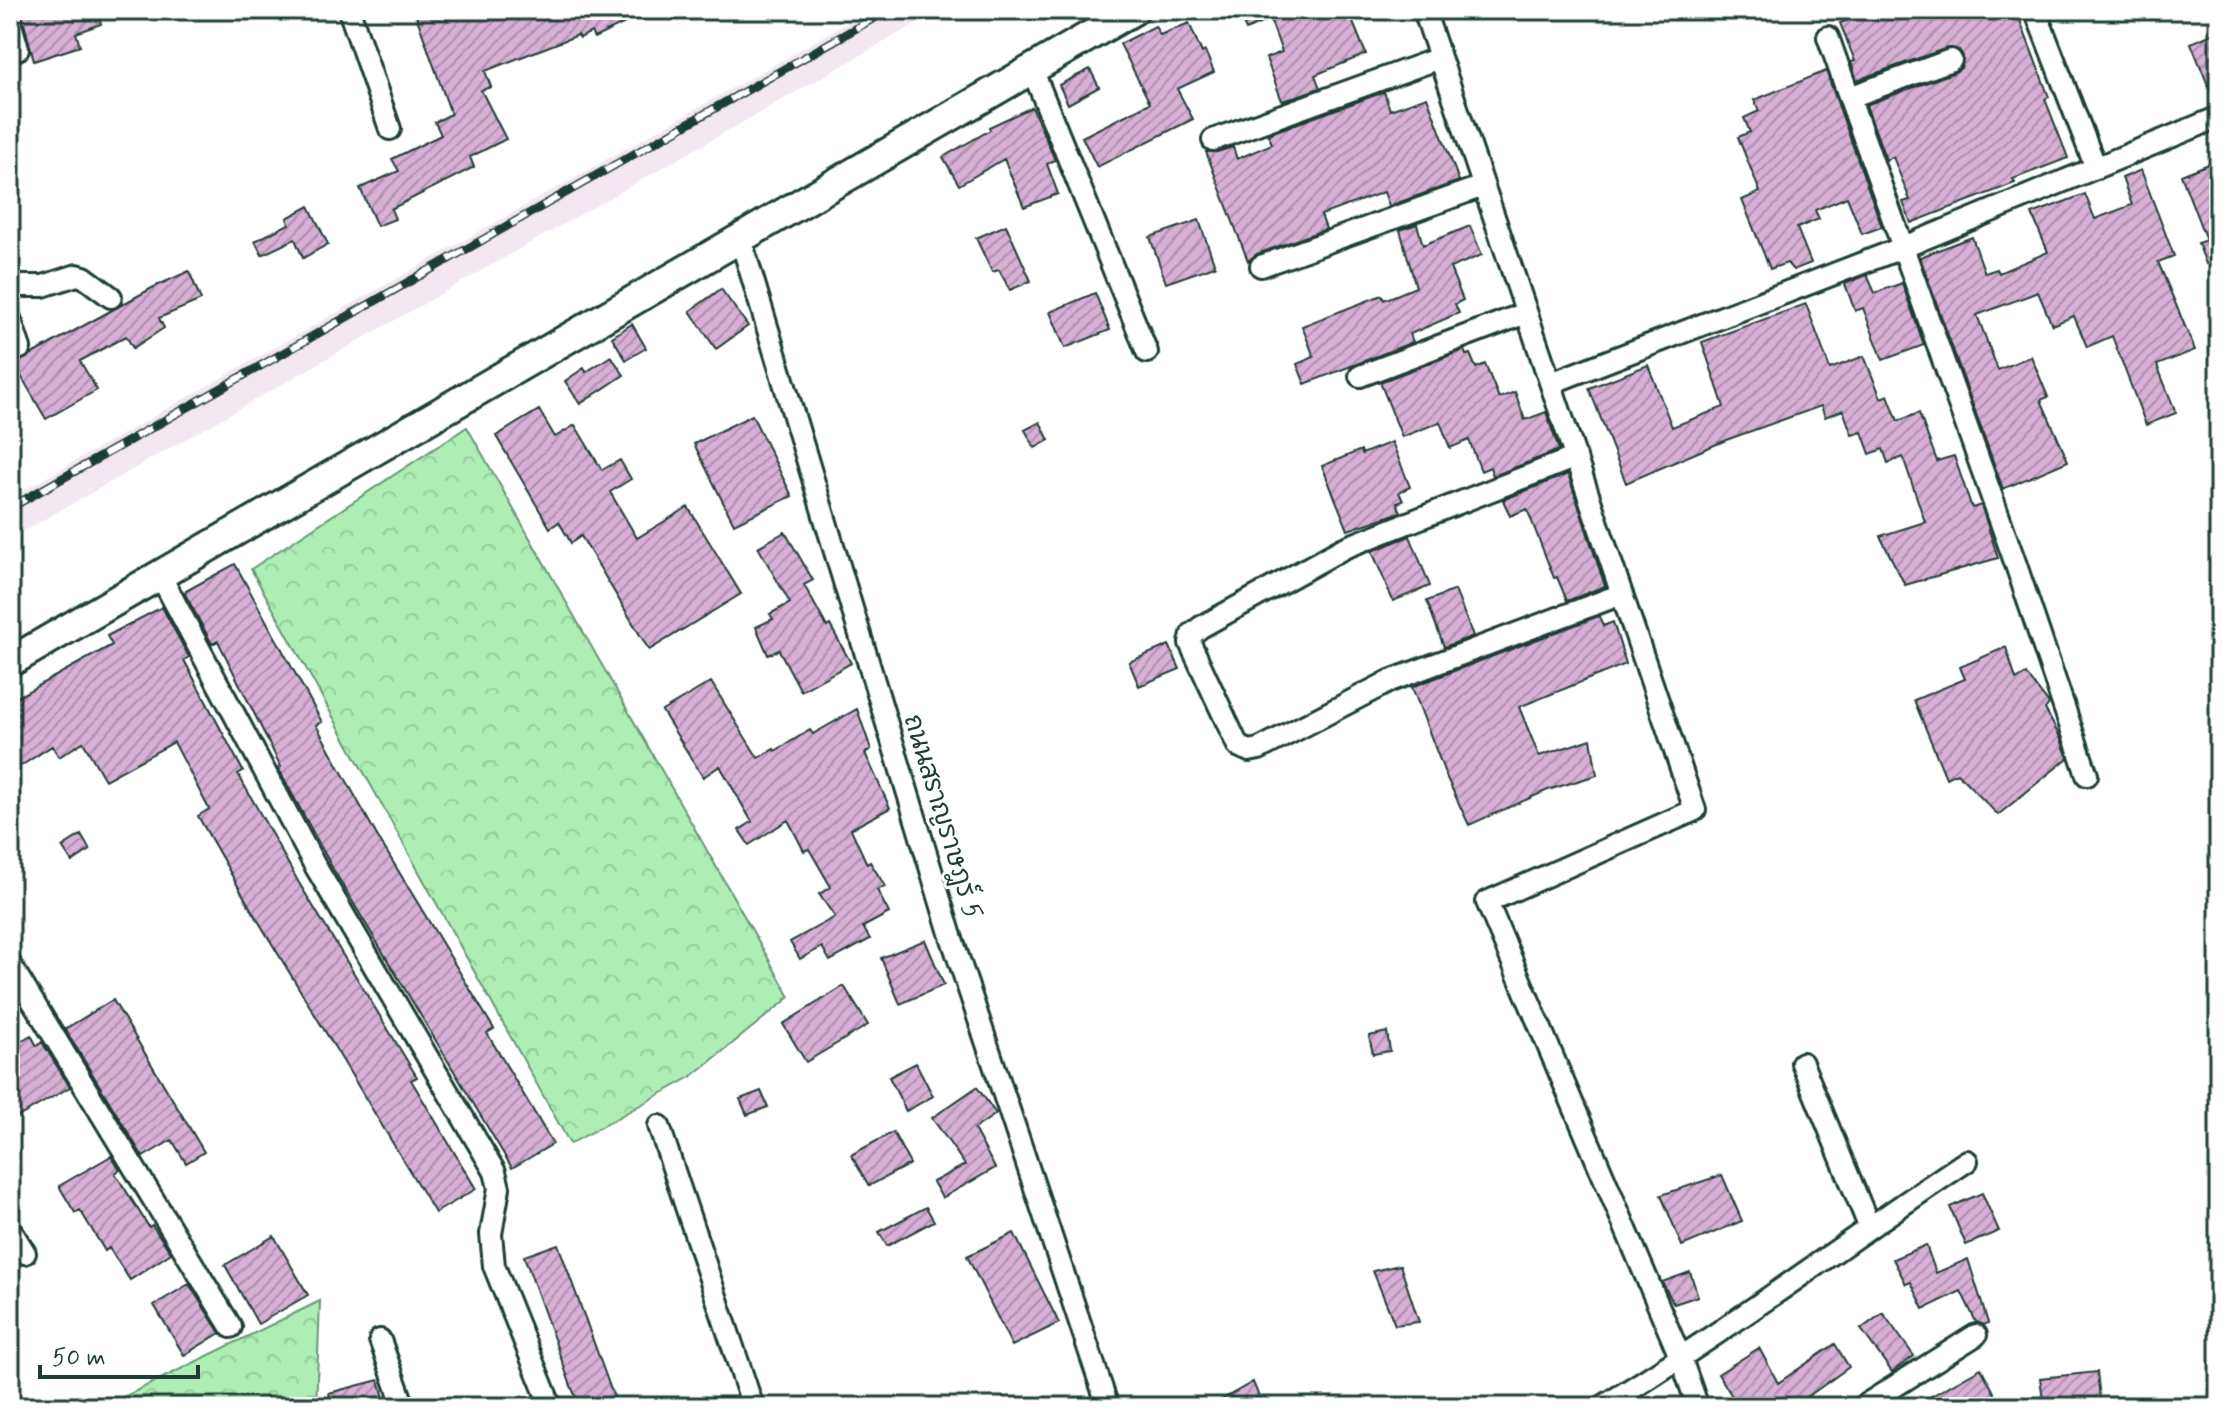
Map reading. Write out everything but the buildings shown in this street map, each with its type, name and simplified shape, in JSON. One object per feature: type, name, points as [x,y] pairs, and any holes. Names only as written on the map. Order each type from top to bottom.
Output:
[{"type":"street","points":[[349,10],[390,129]]},
{"type":"street","points":[[10,662],[1134,10]]},
{"type":"street","points":[[1424,10],[1695,810],[1487,902],[1681,1359],[1698,1407]]},
{"type":"street","points":[[2035,10],[2096,168]]},
{"type":"street","points":[[10,21],[18,49]]},
{"type":"street","points":[[1828,37],[2087,775]]},
{"type":"street","points":[[1213,140],[1440,58]]},
{"type":"street","points":[[1850,97],[1951,60]]},
{"type":"street","points":[[1032,69],[1147,352]]},
{"type":"street","points":[[1551,383],[1904,247],[2219,118]]},
{"type":"street","points":[[1261,266],[1483,186]]},
{"type":"street","name":"ถนนสราญราษฎร์ 5","points":[[740,237],[950,933],[1108,1407]]},
{"type":"street","points":[[10,286],[43,286],[77,275],[111,297]]},
{"type":"street","points":[[1360,376],[1526,313]]},
{"type":"street","points":[[10,318],[20,348]]},
{"type":"street","points":[[1576,457],[1344,548],[1196,631],[1190,643],[1238,746],[1249,751],[1259,749],[1390,681],[1622,594]]},
{"type":"street","points":[[159,573],[314,864],[495,1172],[499,1188],[491,1234],[494,1266],[551,1407]]},
{"type":"street","points":[[10,964],[231,1327]]},
{"type":"street","points":[[1802,1063],[1869,1226]]},
{"type":"street","points":[[659,1126],[753,1407]]},
{"type":"street","points":[[1602,1407],[1681,1359],[1967,1161]]},
{"type":"street","points":[[10,1229],[25,1253]]},
{"type":"street","points":[[1862,1407],[1976,1335]]},
{"type":"street","points":[[380,1340],[404,1407]]},
{"type":"shaded area","points":[[870,10],[940,10],[10,539],[10,498]]},
{"type":"green space","points":[[467,427],[790,997],[691,1077],[570,1144],[251,569]]},
{"type":"green space","points":[[320,1301],[316,1407],[103,1407]]},
{"type":"railway","points":[[10,508],[888,10]]}]
